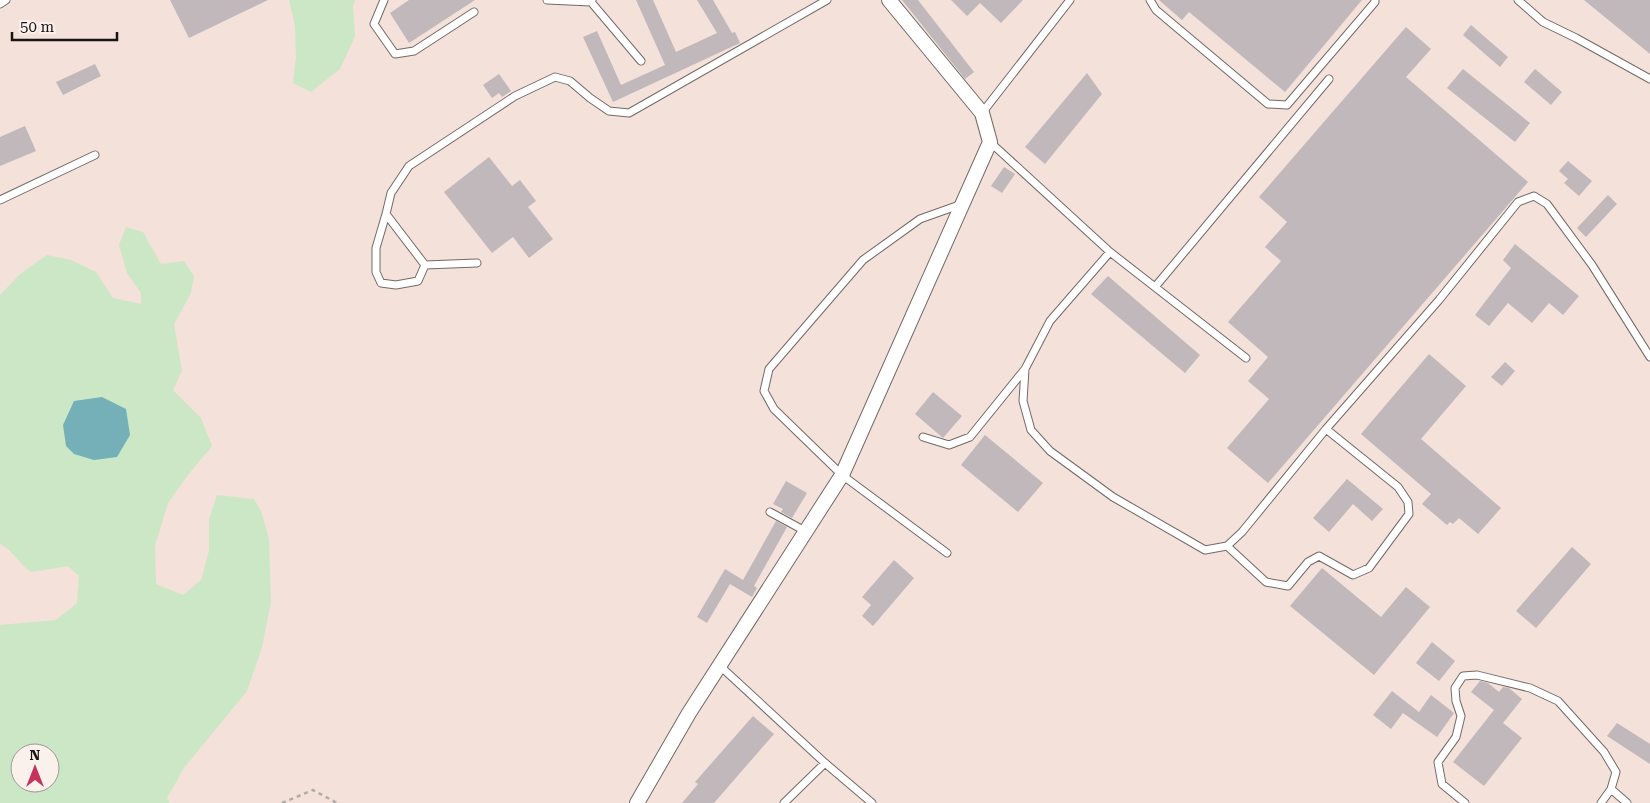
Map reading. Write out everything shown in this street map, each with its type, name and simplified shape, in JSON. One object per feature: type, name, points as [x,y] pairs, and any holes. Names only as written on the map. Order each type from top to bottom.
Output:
[{"type":"street","points":[[637,803],[688,713],[842,475],[990,142],[982,113],[889,0]]},
{"type":"lane","points":[[0,4],[6,0]]},
{"type":"lane","points":[[384,0],[374,24],[395,54],[414,51],[474,12]]},
{"type":"lane","points":[[547,0],[591,1],[641,61]]},
{"type":"lane","points":[[425,265],[418,281],[396,285],[381,283],[376,272],[376,248],[391,193],[409,166],[515,96],[555,77],[570,81],[590,98],[610,111],[629,113],[827,0]]},
{"type":"lane","points":[[982,113],[1070,0]]},
{"type":"lane","points":[[1150,0],[1156,10],[1268,104],[1287,104],[1376,0]]},
{"type":"lane","points":[[1518,0],[1543,22],[1650,79]]},
{"type":"lane","points":[[1154,286],[1329,79]]},
{"type":"lane","points":[[990,142],[1110,252],[1246,358]]},
{"type":"lane","points":[[0,200],[95,155]]},
{"type":"lane","points":[[1025,369],[1023,401],[1031,430],[1050,451],[1113,497],[1205,550],[1227,546],[1242,532],[1326,428],[1439,300],[1518,202],[1534,196],[1547,204],[1592,265],[1650,357]]},
{"type":"lane","points":[[947,552],[842,475],[774,409],[764,391],[769,369],[863,260],[920,219],[963,204]]},
{"type":"lane","points":[[386,214],[425,265]]},
{"type":"lane","points":[[923,437],[949,445],[970,437],[1025,369],[1050,321],[1110,252]]},
{"type":"lane","points":[[425,265],[476,263]]},
{"type":"lane","points":[[1227,546],[1266,582],[1288,586],[1308,562],[1319,556],[1353,575],[1369,568],[1409,514],[1408,502],[1398,487],[1326,428]]},
{"type":"lane","points":[[770,512],[805,531]]},
{"type":"lane","points":[[719,664],[824,763],[872,803]]},
{"type":"lane","points":[[1466,803],[1442,784],[1438,762],[1456,737],[1461,716],[1456,701],[1455,688],[1463,676],[1476,675],[1530,688],[1558,701],[1604,752],[1616,772],[1611,790],[1601,803]]},
{"type":"lane","points":[[784,803],[824,763]]},
{"type":"lane","points":[[1611,790],[1627,803]]},
{"type":"path","points":[[282,803],[313,790],[337,803]]},
{"type":"shaded area","points":[[0,0],[1650,0],[1650,803],[0,803]]},
{"type":"green space","points":[[289,0],[355,0],[353,6],[355,36],[340,69],[311,92],[293,83],[296,57],[295,26]]},
{"type":"green space","points":[[126,227],[143,232],[161,264],[184,261],[194,276],[191,293],[174,324],[182,371],[173,390],[201,418],[212,446],[168,503],[155,546],[156,584],[183,595],[201,580],[209,551],[209,520],[217,495],[254,499],[261,511],[269,539],[271,602],[262,647],[247,691],[184,768],[167,798],[170,803],[0,803],[0,625],[56,620],[77,603],[79,576],[68,566],[31,572],[9,550],[0,544],[0,295],[20,274],[47,255],[71,260],[96,272],[113,298],[141,304],[141,293],[127,273],[119,245]]},
{"type":"water","points":[[102,397],[126,409],[130,435],[117,457],[94,460],[74,454],[66,446],[63,425],[74,401]]},
{"type":"building","points":[[170,0],[268,0],[189,38]]},
{"type":"building","points":[[409,0],[475,0],[409,43],[390,13]]},
{"type":"building","points":[[636,0],[653,0],[676,52],[717,33],[697,0],[713,0],[732,33],[735,32],[740,43],[613,102],[583,37],[597,31],[621,85],[665,65]]},
{"type":"building","points":[[902,0],[918,0],[974,72],[965,79]]},
{"type":"building","points":[[951,0],[1023,0],[1001,23],[980,3],[967,16]]},
{"type":"building","points":[[1159,0],[1362,0],[1285,92],[1189,12],[1182,20]]},
{"type":"building","points":[[1584,0],[1650,0],[1650,54]]},
{"type":"building","points":[[1471,25],[1508,57],[1500,67],[1463,35]]},
{"type":"building","points":[[1406,27],[1431,49],[1406,77],[1528,182],[1268,483],[1227,448],[1269,399],[1248,381],[1268,357],[1228,322],[1281,261],[1265,247],[1287,222],[1259,197]]},
{"type":"building","points":[[95,64],[101,76],[63,95],[56,82]]},
{"type":"building","points":[[1463,69],[1530,123],[1515,142],[1447,88]]},
{"type":"building","points":[[1535,69],[1562,92],[1551,105],[1524,82]]},
{"type":"building","points":[[1087,73],[1102,94],[1045,164],[1025,147]]},
{"type":"building","points":[[499,74],[511,91],[502,97],[499,93],[492,98],[483,85]]},
{"type":"building","points":[[25,126],[36,151],[0,166],[0,137]]},
{"type":"building","points":[[489,157],[512,186],[520,180],[536,201],[528,207],[553,239],[529,258],[513,237],[492,253],[444,192]]},
{"type":"building","points":[[1568,161],[1592,181],[1579,196],[1564,183],[1568,179],[1559,171]]},
{"type":"building","points":[[1004,167],[1015,174],[1002,193],[991,186]]},
{"type":"building","points":[[1608,195],[1617,204],[1586,237],[1577,228]]},
{"type":"building","points":[[1515,244],[1579,296],[1563,315],[1549,303],[1532,323],[1508,303],[1489,326],[1475,315],[1511,268],[1503,260]]},
{"type":"building","points":[[1108,276],[1200,355],[1185,373],[1091,294]]},
{"type":"building","points":[[1429,354],[1466,386],[1421,439],[1501,508],[1478,534],[1459,518],[1453,524],[1450,522],[1447,525],[1422,504],[1431,494],[1361,434]]},
{"type":"building","points":[[1505,362],[1515,371],[1502,386],[1491,377]]},
{"type":"building","points":[[933,392],[962,416],[943,438],[915,414]]},
{"type":"building","points":[[985,435],[1043,483],[1018,512],[961,465]]},
{"type":"building","points":[[1347,479],[1383,509],[1372,521],[1353,504],[1329,532],[1313,518]]},
{"type":"building","points":[[786,481],[807,493],[792,518],[781,512],[783,509],[773,504]]},
{"type":"building","points":[[776,521],[787,527],[754,586],[757,588],[752,597],[730,584],[707,623],[697,617],[725,569],[743,580]]},
{"type":"building","points":[[1572,547],[1591,564],[1536,628],[1516,611]]},
{"type":"building","points":[[894,560],[914,578],[873,626],[862,616],[871,605],[862,597]]},
{"type":"building","points":[[1322,568],[1381,617],[1406,587],[1430,607],[1374,675],[1290,606]]},
{"type":"building","points":[[1432,642],[1455,661],[1439,681],[1416,663]]},
{"type":"building","points":[[1480,681],[1488,683],[1499,692],[1503,687],[1509,688],[1522,699],[1503,723],[1522,738],[1484,786],[1453,762],[1494,710],[1471,692]]},
{"type":"building","points":[[1392,691],[1419,712],[1431,695],[1454,713],[1437,737],[1403,713],[1391,729],[1373,715]]},
{"type":"building","points":[[753,716],[774,734],[714,803],[682,803],[698,784],[695,782]]},
{"type":"building","points":[[1617,723],[1650,744],[1650,764],[1607,736]]}]
